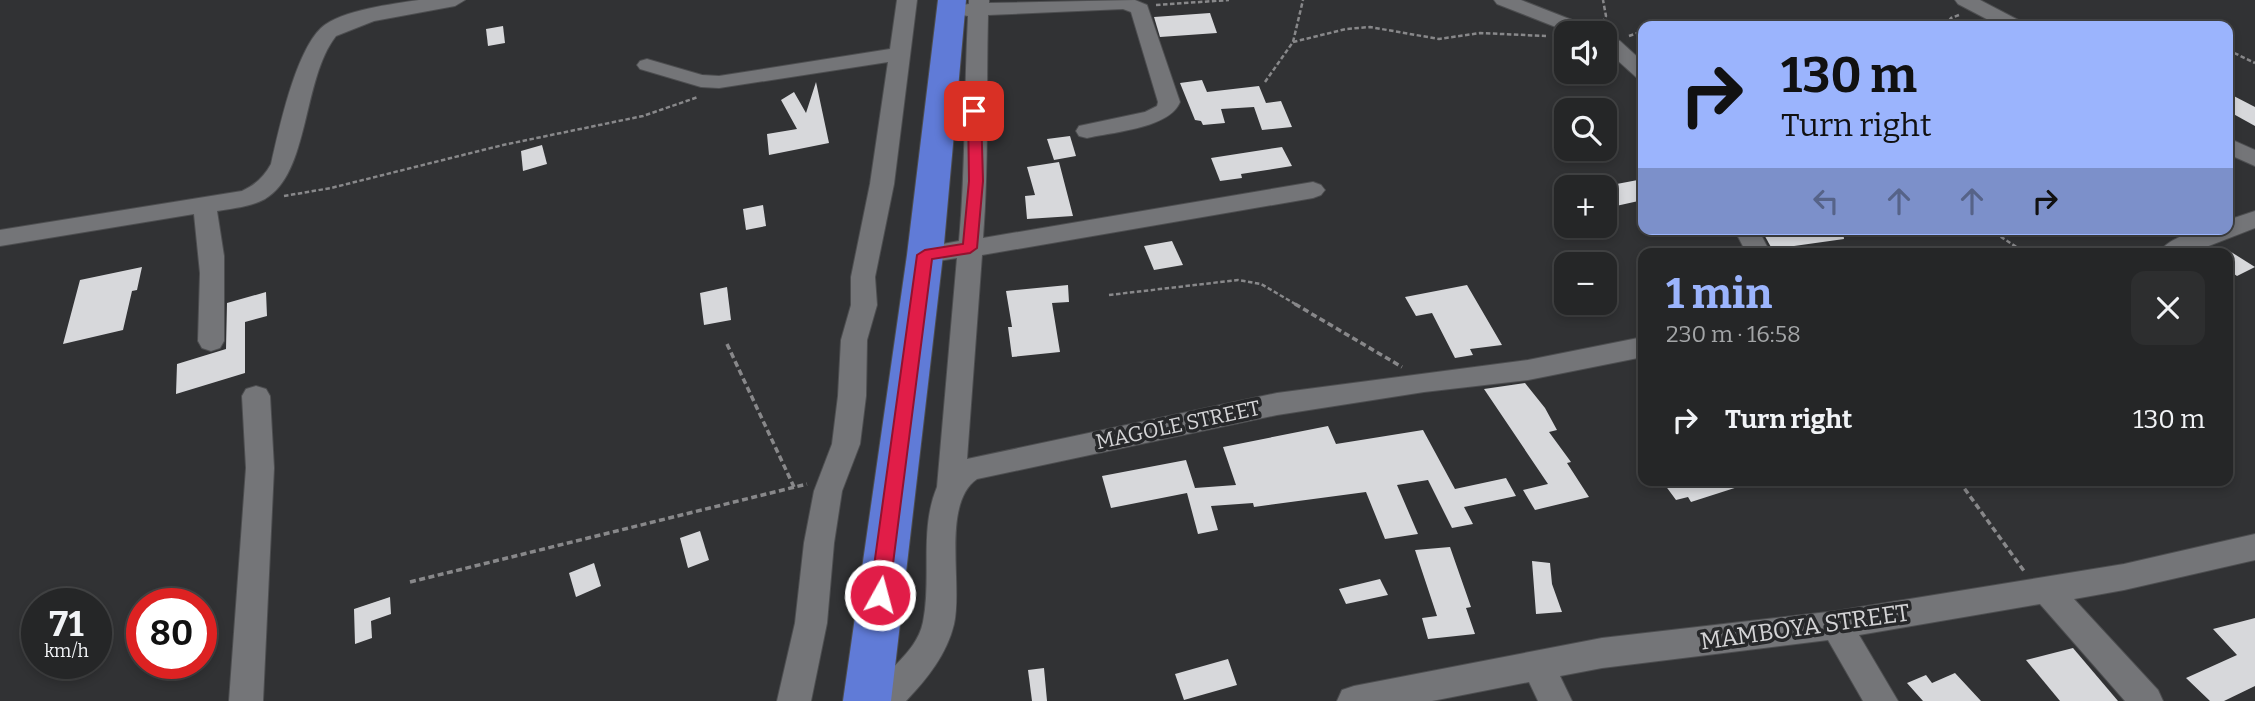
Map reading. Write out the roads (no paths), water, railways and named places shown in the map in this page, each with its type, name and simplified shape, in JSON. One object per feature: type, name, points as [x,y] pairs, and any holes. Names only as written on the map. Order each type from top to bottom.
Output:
[{"type":"highway","points":[[867,701],[925,255],[965,5]]},
{"type":"street","points":[[0,238],[247,198],[262,192],[275,178],[282,164],[311,64],[322,38],[330,30],[373,16],[455,0]]},
{"type":"street","points":[[794,701],[811,623],[825,504],[846,444],[852,396],[854,340],[864,305],[863,277],[882,184],[907,0]]},
{"type":"street","points":[[1504,0],[1562,21]]},
{"type":"street","points":[[1965,0],[2005,21]]},
{"type":"street","points":[[884,701],[921,662],[939,622],[944,521],[951,485],[976,181],[974,111],[965,5],[1136,6],[1144,15],[1166,91],[1169,102],[1166,110],[1151,117],[1087,131]]},
{"type":"street","points":[[1617,49],[1638,68]]},
{"type":"street","points":[[647,65],[701,81],[733,80],[899,54]]},
{"type":"street","points":[[2233,148],[2255,159]]},
{"type":"street","points":[[925,255],[1070,233],[1313,190]]},
{"type":"street","points":[[204,205],[210,229],[213,271],[212,341]]},
{"type":"street","points":[[2233,227],[2255,219]]},
{"type":"street","points":[[2179,248],[2212,235]]},
{"type":"street","name":"MAGOLE STREET","points":[[951,485],[964,472],[995,463],[1277,404],[1528,370],[1638,348]]},
{"type":"street","points":[[246,701],[260,468],[256,396]]},
{"type":"street","name":"MAMBOYA STREET","points":[[1354,701],[1602,653],[1836,625],[2124,577],[2252,551]]},
{"type":"street","points":[[2042,590],[2146,701]]},
{"type":"street","points":[[1836,625],[1881,701]]},
{"type":"street","points":[[1537,664],[1555,701]]}]
